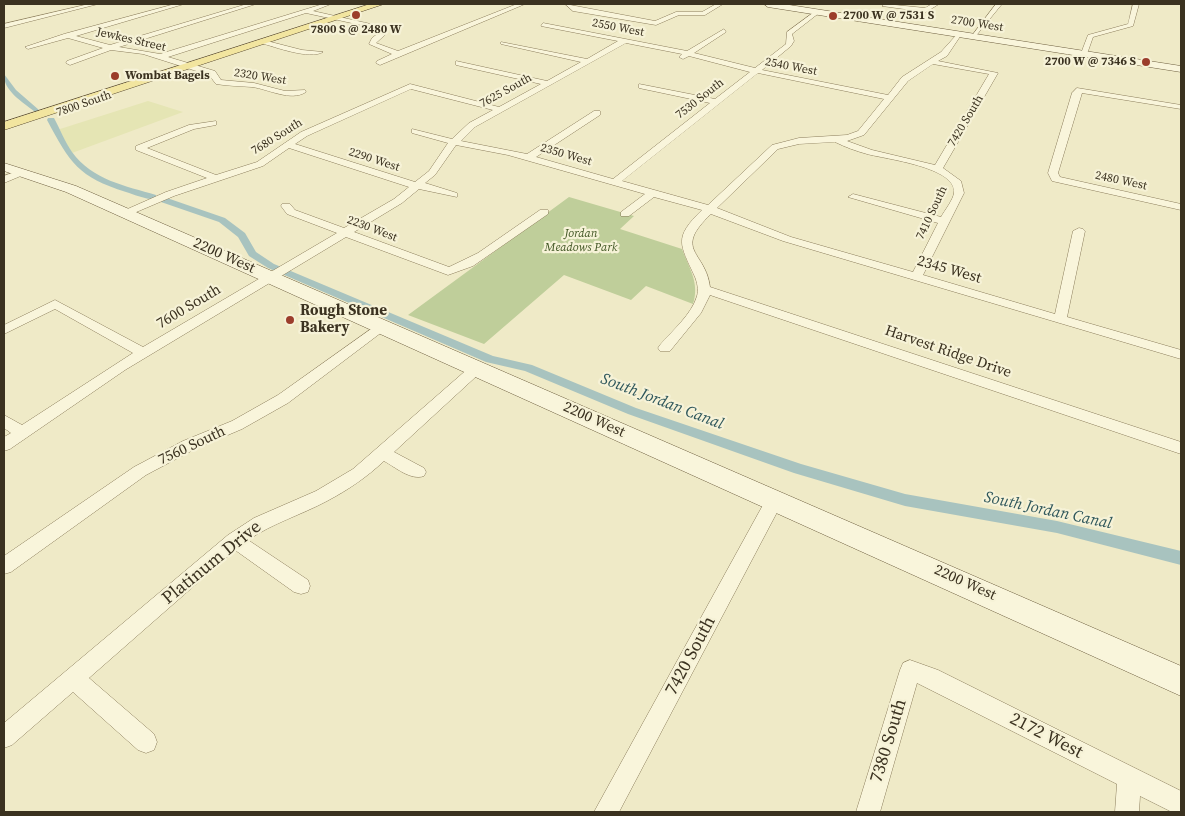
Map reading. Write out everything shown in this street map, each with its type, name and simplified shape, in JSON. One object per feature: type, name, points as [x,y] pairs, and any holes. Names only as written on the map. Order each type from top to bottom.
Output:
[{"type":"main road","name":"7800 South","points":[[4,126],[379,4]]},
{"type":"main road","name":"7800 South","points":[[4,131],[184,71],[191,66]]},
{"type":"street","points":[[4,26],[94,4]]},
{"type":"street","points":[[28,47],[181,4]]},
{"type":"street","points":[[70,63],[141,37],[252,4]]},
{"type":"street","points":[[159,57],[328,4]]},
{"type":"street","points":[[380,64],[399,54],[522,4]]},
{"type":"street","points":[[568,4],[573,9],[656,24],[678,13],[703,14],[720,4]]},
{"type":"street","name":"2700 West","points":[[768,4],[817,9],[874,20],[1181,69]]},
{"type":"street","points":[[874,20],[886,9],[884,5],[928,10],[936,4]]},
{"type":"street","points":[[973,36],[998,4]]},
{"type":"street","points":[[1083,54],[1090,36],[1131,26],[1136,4]]},
{"type":"street","points":[[608,16],[620,8]]},
{"type":"street","name":"7530 South","points":[[614,182],[791,43],[790,32],[817,9]]},
{"type":"street","points":[[305,11],[385,28],[384,33],[374,39],[372,44],[399,54]]},
{"type":"street","points":[[470,17],[483,20]]},
{"type":"street","name":"2550 West","points":[[543,25],[688,54]]},
{"type":"street","points":[[679,60],[724,31]]},
{"type":"street","points":[[665,348],[696,310],[701,302],[704,289],[687,248],[686,239],[690,230],[775,147],[799,141],[838,140],[861,133],[905,80],[947,51],[959,34]]},
{"type":"street","name":"Jewkes Street","points":[[66,35],[111,48],[136,50],[191,66]]},
{"type":"street","name":"7625 South","points":[[419,186],[432,173],[454,142],[472,125],[624,41]]},
{"type":"street","points":[[263,42],[302,52],[319,52]]},
{"type":"street","points":[[503,42],[588,61]]},
{"type":"street","name":"2540 West","points":[[688,54],[716,63],[890,98]]},
{"type":"street","points":[[459,62],[547,83]]},
{"type":"street","name":"7420 South","points":[[932,62],[994,72],[937,169]]},
{"type":"street","name":"2320 West","points":[[191,66],[212,72],[218,82],[254,85],[285,93],[302,92]]},
{"type":"street","name":"7680 South","points":[[127,213],[170,194],[260,164],[314,129],[410,86],[499,109]]},
{"type":"street","points":[[642,86],[716,102]]},
{"type":"street","name":"2480 West","points":[[1181,107],[1080,90],[1076,93],[1053,173],[1056,179],[1181,207]]},
{"type":"street","points":[[529,158],[597,113]]},
{"type":"street","points":[[213,123],[192,127],[139,148],[217,179]]},
{"type":"street","name":"2350 West","points":[[415,130],[454,142],[497,148],[709,210]]},
{"type":"street","points":[[838,140],[864,150],[937,169]]},
{"type":"street","name":"2290 West","points":[[288,145],[407,184],[453,194]]},
{"type":"street","name":"7410 South","points":[[916,277],[960,187],[952,178],[937,169]]},
{"type":"street","name":"2200 West","points":[[9,173],[59,184],[278,273],[381,326],[476,369],[1181,681]]},
{"type":"street","name":"7600 South","points":[[4,445],[143,354],[385,210],[419,186]]},
{"type":"street","points":[[625,214],[652,193]]},
{"type":"street","points":[[853,197],[945,221]]},
{"type":"street","name":"2230 West","points":[[286,206],[291,212],[445,270],[453,271],[465,266],[530,218],[544,212]]},
{"type":"street","name":"2345 West","points":[[709,210],[773,235],[1181,355]]},
{"type":"street","points":[[1060,319],[1079,230]]},
{"type":"street","name":"Harvest Ridge Drive","points":[[704,289],[1181,448]]},
{"type":"street","points":[[4,330],[55,304],[143,354]]},
{"type":"street","name":"7560 South","points":[[4,566],[140,472],[189,445],[237,425],[276,403],[381,326]]},
{"type":"street","name":"Platinum Drive","points":[[4,737],[234,540],[260,522],[342,486],[476,369]]},
{"type":"street","points":[[4,420],[22,433]]},
{"type":"street","points":[[382,453],[418,472]]},
{"type":"street","name":"7420 South","points":[[606,812],[775,500]]},
{"type":"street","points":[[234,540],[301,586]]},
{"type":"street","name":"2172 West","points":[[910,670],[931,677],[1181,804]]},
{"type":"street","name":"7380 South","points":[[868,812],[910,670]]},
{"type":"street","points":[[73,678],[146,742]]},
{"type":"street","points":[[1127,812],[1129,778]]},
{"type":"green space","points":[[148,101],[183,112],[72,153],[57,130]]},
{"type":"green space","name":"Jordan Meadows Park","points":[[569,197],[634,216],[620,229],[682,249],[694,282],[695,296],[693,304],[646,286],[631,300],[564,275],[484,344],[408,315]]},
{"type":"waterway","name":"South Jordan Canal","points":[[4,76],[13,91],[37,111]]},
{"type":"waterway","name":"South Jordan Canal","points":[[51,120],[70,155],[86,172],[107,183],[153,197]]},
{"type":"waterway","name":"South Jordan Canal","points":[[164,200],[222,220],[242,235],[252,254],[271,266],[490,359],[528,368],[632,411],[799,469],[905,500],[1057,527],[1181,558]]},
{"type":"place","name":"7800 S @ 2480 W","points":[[356,15]]},
{"type":"place","name":"2700 W @ 7531 S","points":[[833,16]]},
{"type":"place","name":"2700 W @ 7346 S","points":[[1146,62]]},
{"type":"place","name":"Wombat Bagels","points":[[115,76]]},
{"type":"place","name":"Rough Stone Bakery","points":[[290,320]]}]
